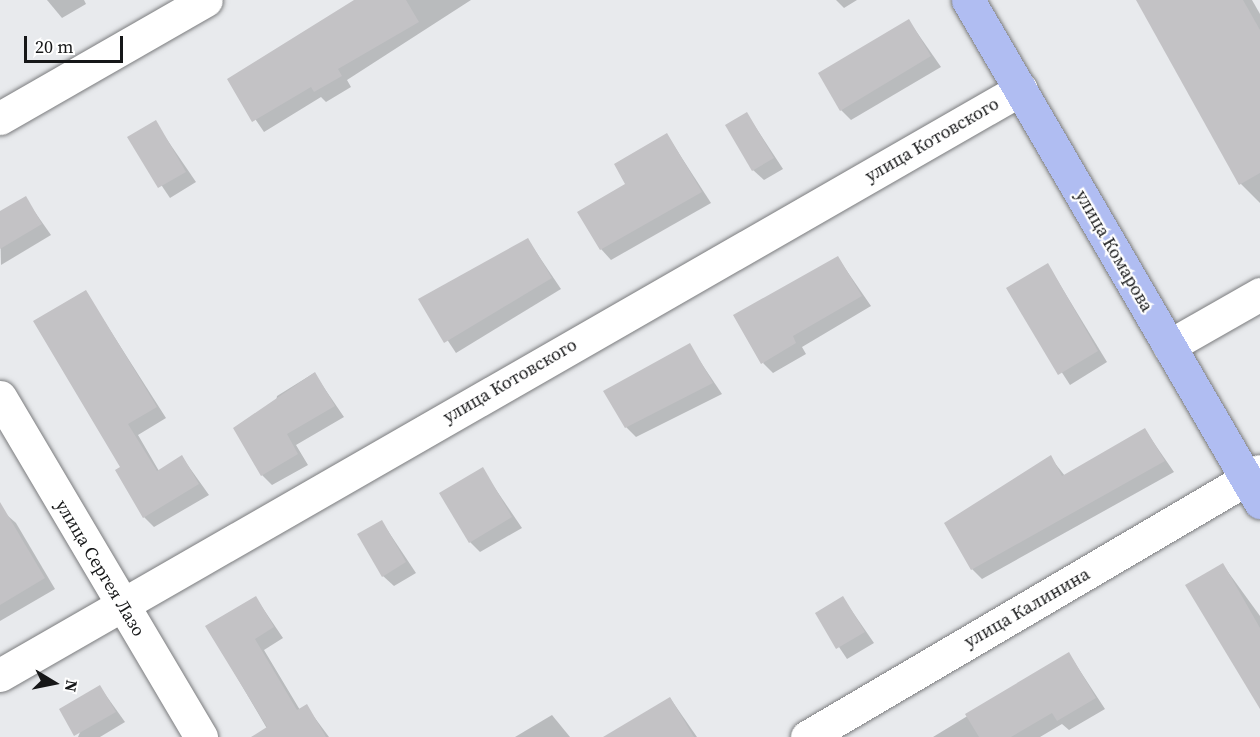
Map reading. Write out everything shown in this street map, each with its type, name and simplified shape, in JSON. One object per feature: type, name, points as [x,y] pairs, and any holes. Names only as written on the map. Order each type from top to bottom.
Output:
[{"type":"main road","name":"улица Комарова","points":[[968,0],[1169,346],[1256,484]]},
{"type":"street","points":[[0,118],[206,0]]},
{"type":"street","name":"улица Котовского","points":[[0,675],[121,603],[1021,89]]},
{"type":"street","points":[[1169,346],[1260,294]]},
{"type":"street","name":"улица Сергея Лазо","points":[[0,398],[201,737]]},
{"type":"street","name":"улица Калинина","points":[[807,737],[1256,484]]},
{"type":"building","points":[[354,0],[406,0],[419,22],[338,69],[342,76],[314,92],[311,87],[252,122],[227,79]]},
{"type":"building","points":[[1136,0],[1243,0],[1260,30],[1260,173],[1239,185]]},
{"type":"building","points":[[909,19],[931,56],[840,111],[818,73]]},
{"type":"building","points":[[747,112],[774,158],[752,171],[725,125]]},
{"type":"building","points":[[156,120],[186,172],[158,188],[127,137]]},
{"type":"building","points":[[667,133],[702,192],[600,250],[577,212],[625,184],[614,164]]},
{"type":"building","points":[[26,196],[42,224],[0,249],[0,211]]},
{"type":"building","points":[[528,238],[552,278],[444,343],[418,299]]},
{"type":"building","points":[[838,256],[862,296],[793,336],[796,343],[761,364],[733,315]]},
{"type":"building","points":[[1048,263],[1098,351],[1058,375],[1006,288]]},
{"type":"building","points":[[86,290],[157,407],[128,424],[157,471],[182,455],[199,484],[143,518],[115,470],[120,467],[33,321]]},
{"type":"building","points":[[690,343],[713,383],[625,428],[603,391]]},
{"type":"building","points":[[315,372],[335,406],[287,434],[298,454],[261,476],[233,428]]},
{"type":"building","points":[[1145,428],[1165,461],[971,570],[944,523],[1051,455],[1062,476]]},
{"type":"building","points":[[483,467],[512,517],[469,543],[439,493]]},
{"type":"building","points":[[0,502],[45,578],[0,605]]},
{"type":"building","points":[[382,520],[406,562],[382,577],[357,534]]},
{"type":"building","points":[[1223,563],[1260,628],[1260,709],[1185,585]]},
{"type":"building","points":[[256,596],[274,627],[255,639],[297,710],[307,704],[326,737],[251,737],[267,727],[205,626]]},
{"type":"building","points":[[843,596],[865,632],[836,649],[815,613]]},
{"type":"building","points":[[1069,652],[1096,698],[1057,721],[1052,713],[1011,737],[979,737],[965,714]]},
{"type":"building","points":[[100,685],[116,712],[74,736],[59,709]]},
{"type":"building","points":[[670,697],[694,737],[603,737]]}]
